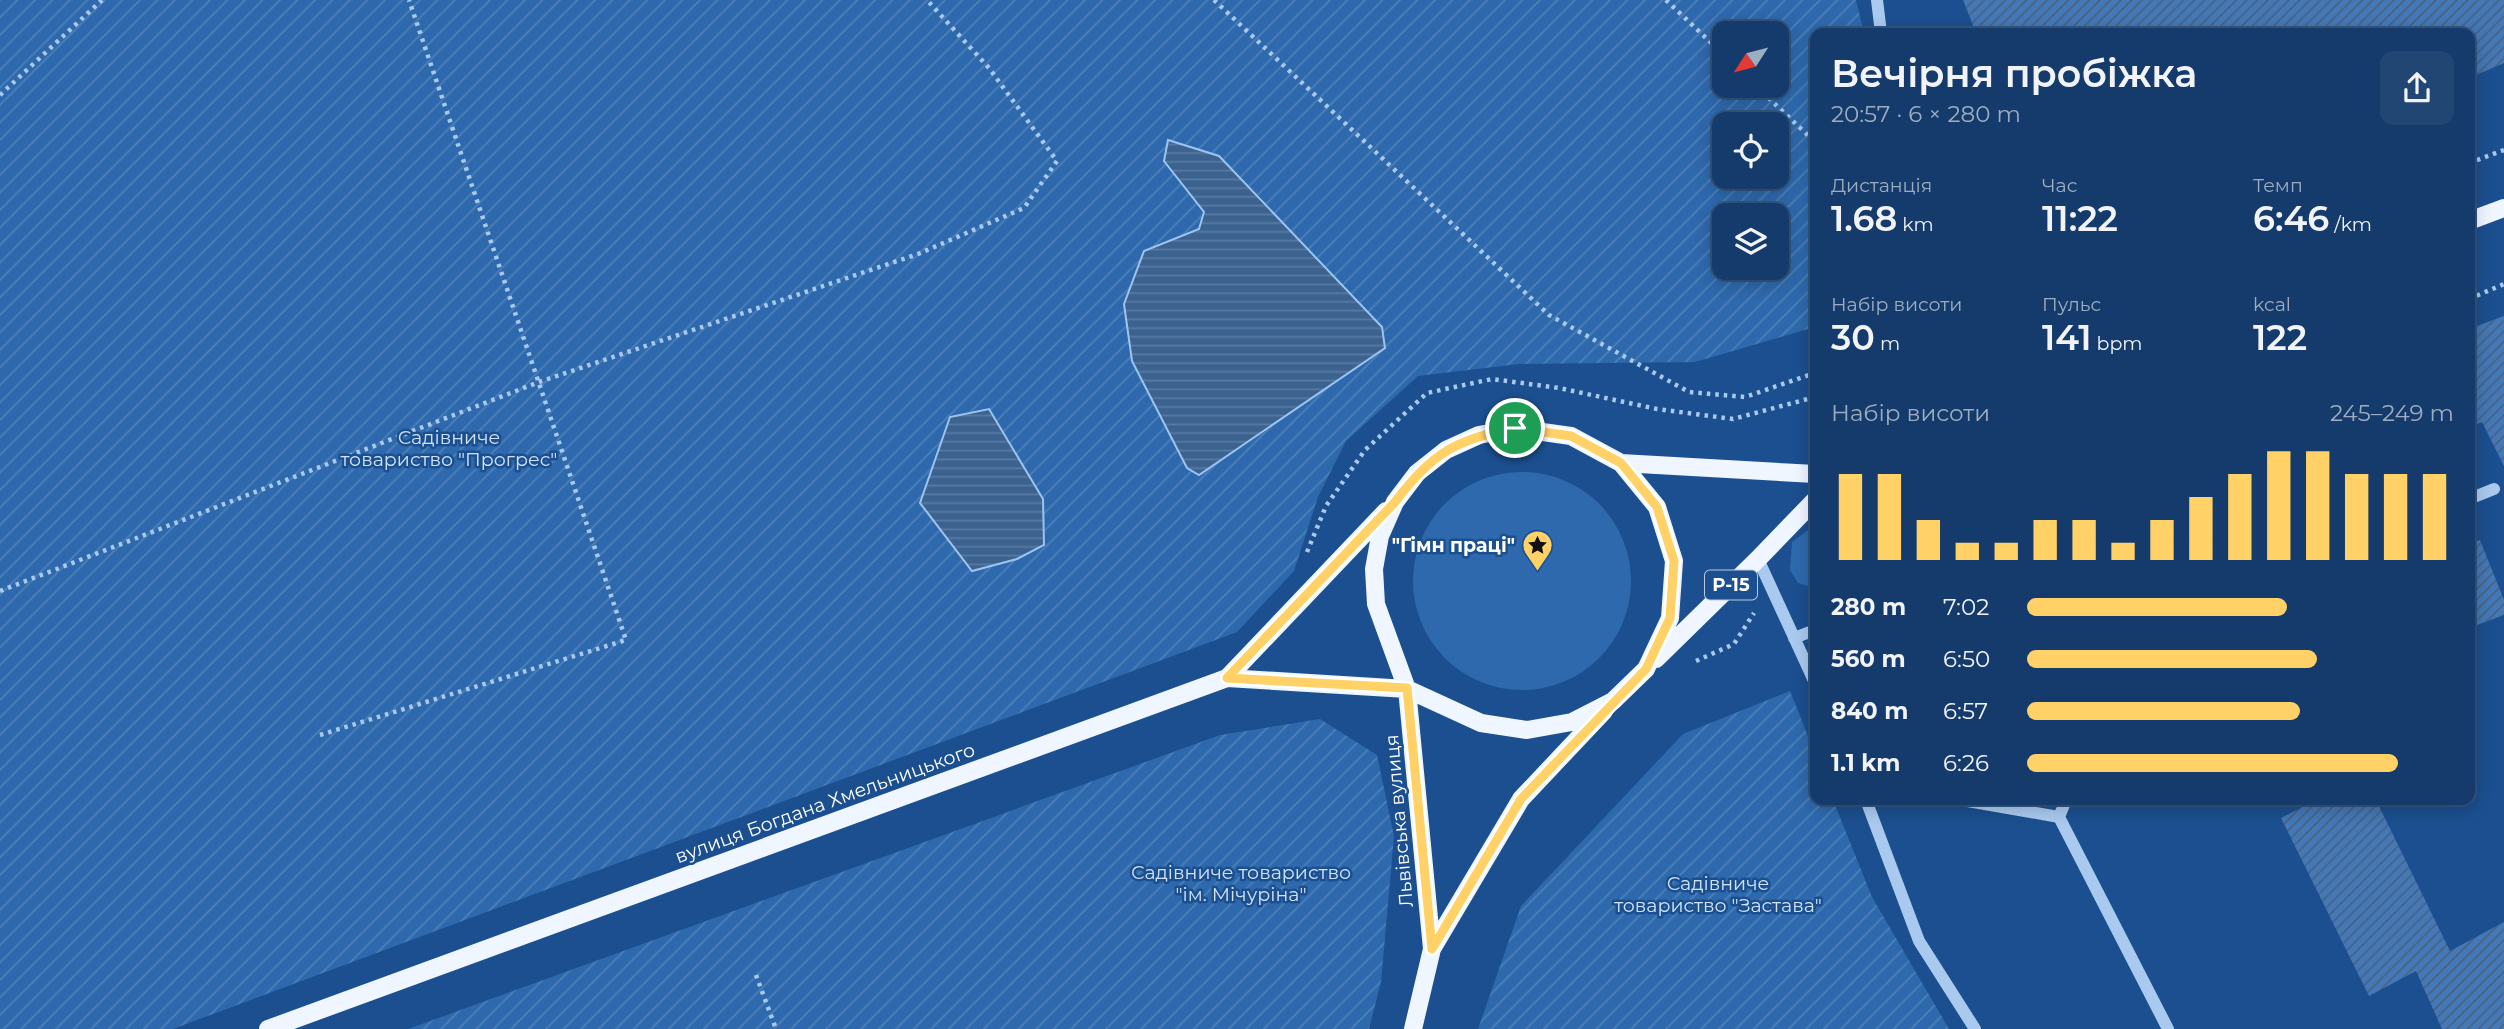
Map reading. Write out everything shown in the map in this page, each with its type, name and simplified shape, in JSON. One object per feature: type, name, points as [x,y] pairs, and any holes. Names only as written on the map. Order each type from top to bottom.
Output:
[{"type":"main road","points":[[2475,219],[2504,208]]},
{"type":"main road","name":"Р-15","points":[[1407,688],[1376,604],[1374,569],[1380,536],[1395,502],[1417,473],[1446,450],[1479,435],[1515,428],[1571,436],[1621,463],[1810,474]]},
{"type":"main road","points":[[1621,463],[1657,507],[1674,561],[1670,618],[1646,669]]},
{"type":"main road","points":[[1227,678],[1395,502]]},
{"type":"main road","name":"Р-15","points":[[1613,701],[1810,504]]},
{"type":"main road","name":"вулиця Богдана Хмельницького","points":[[268,1029],[1227,678],[1407,688]]},
{"type":"main road","points":[[1407,688],[1481,723],[1527,730],[1572,722],[1613,701]]},
{"type":"main road","name":"Львівська вулиця","points":[[1407,688],[1432,949]]},
{"type":"main road","name":"Львівська вулиця","points":[[1413,1029],[1432,949],[1521,799],[1613,701]]},
{"type":"lane","points":[[1877,0],[1880,28]]},
{"type":"lane","points":[[2475,497],[2494,489]]},
{"type":"lane","points":[[1758,559],[1810,672]]},
{"type":"lane","points":[[1794,638],[1810,632]]},
{"type":"lane","points":[[1868,805],[1919,941],[1975,1029]]},
{"type":"lane","points":[[1991,805],[2059,817]]},
{"type":"lane","points":[[2064,805],[2059,817],[2168,1029]]},
{"type":"path","points":[[0,95],[102,0]]},
{"type":"path","points":[[320,736],[626,640],[409,0]]},
{"type":"path","points":[[0,591],[539,382],[918,254],[1024,208],[1056,161],[989,68],[927,0]]},
{"type":"path","points":[[1214,0],[1549,314],[1689,392],[1745,397],[1810,375]]},
{"type":"path","points":[[1666,0],[1712,44]]},
{"type":"path","points":[[1769,98],[1810,137]]},
{"type":"path","points":[[2475,161],[2504,150]]},
{"type":"path","points":[[2475,296],[2504,284]]},
{"type":"path","points":[[1689,665],[1734,644],[1771,588]]},
{"type":"path","points":[[756,975],[776,1029]]},
{"type":"green space","name":"Садівниче товариство \"Прогрес\"","points":[[0,0],[1856,0],[1863,28],[1810,28],[1810,328],[1695,362],[1519,364],[1418,376],[1346,441],[1318,497],[1294,571],[1237,632],[173,1029],[0,1029]]},
{"type":"green space","points":[[1533,472],[1554,476],[1574,485],[1591,496],[1607,512],[1627,549],[1631,581],[1623,623],[1613,642],[1591,666],[1554,686],[1511,690],[1490,686],[1470,677],[1453,666],[1437,650],[1417,613],[1413,570],[1417,549],[1426,529],[1437,512],[1453,496],[1490,476]]},
{"type":"green space","points":[[1810,529],[1810,587],[1798,583],[1790,570],[1792,542]]},
{"type":"green space","name":"Садівниче товариство \"Застава\"","points":[[1790,691],[1810,741],[1810,805],[1835,805],[1872,897],[1949,1029],[1478,1029],[1521,906],[1683,734]]},
{"type":"green space","name":"Садівниче товариство \"ім. Мічуріна\"","points":[[1320,719],[1377,755],[1394,836],[1381,982],[1369,1029],[408,1029],[1220,735]]},
{"type":"shaded area","points":[[1168,140],[1219,156],[1382,327],[1385,348],[1199,475],[1187,468],[1132,361],[1124,304],[1144,251],[1199,229],[1204,212],[1164,161]]},
{"type":"shaded area","points":[[989,409],[1043,499],[1044,545],[1017,559],[972,571],[920,503],[950,417]]},
{"type":"building","points":[[1963,0],[2504,0],[2504,63],[2475,75],[2475,28],[1974,28]]},
{"type":"building","points":[[2504,316],[2504,466],[2482,422],[2475,425],[2475,327]]},
{"type":"building","points":[[2480,540],[2504,600],[2504,615],[2475,626],[2475,542]]},
{"type":"building","points":[[2306,805],[2378,805],[2450,951],[2504,922],[2504,1029],[2442,1029],[2416,971],[2369,996],[2281,818]]},
{"type":"place","name":"\"Гімн праці\"","points":[[1538,572]]},
{"type":"route","points":[[1515,428],[1571,436],[1621,463],[1657,507],[1674,561],[1670,618],[1646,669],[1521,799],[1432,949],[1407,688],[1227,678],[1395,502],[1417,473],[1446,450],[1479,435],[1515,428]]}]
